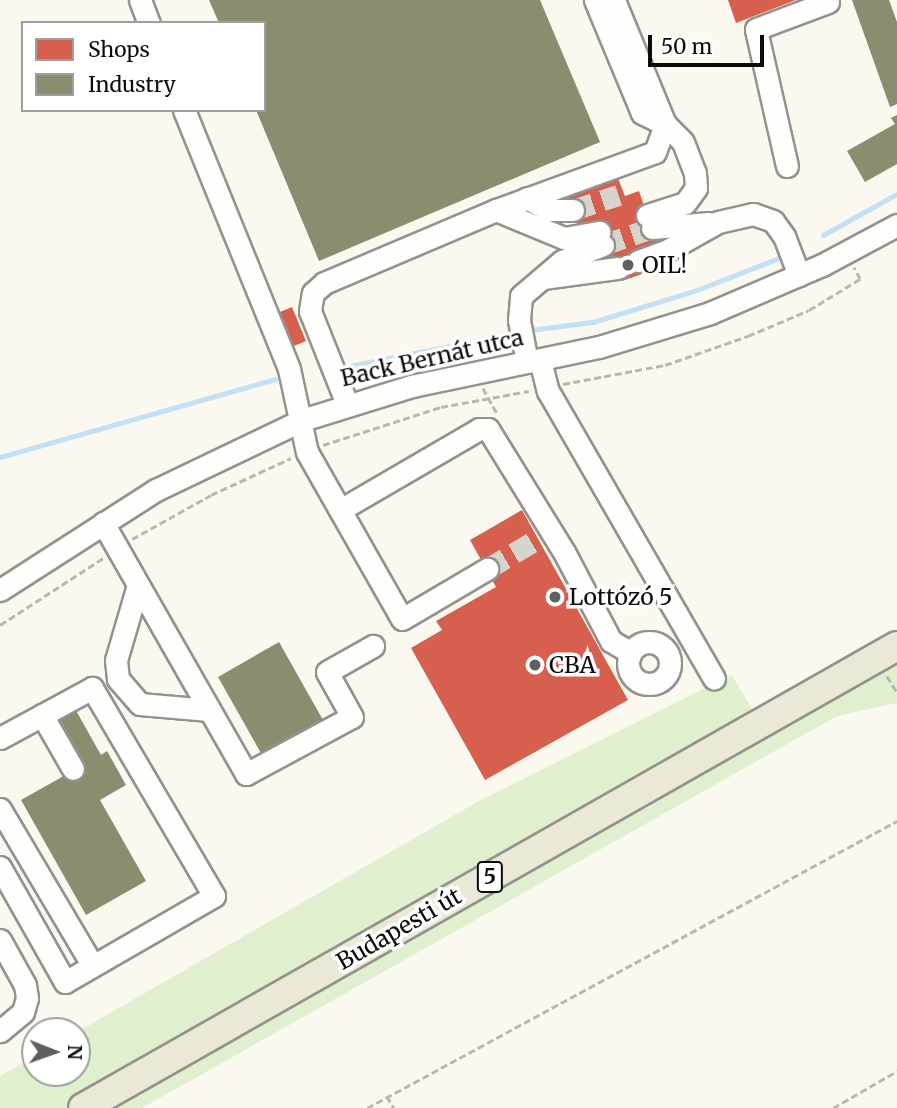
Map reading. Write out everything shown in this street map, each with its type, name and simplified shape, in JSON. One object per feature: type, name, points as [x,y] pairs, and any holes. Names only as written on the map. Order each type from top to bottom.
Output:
[{"type":"main road","name":"Budapesti út","points":[[83,1108],[897,646]]},
{"type":"street","points":[[140,0],[148,21]]},
{"type":"street","points":[[595,0],[642,113],[666,124]]},
{"type":"street","points":[[614,0],[666,124],[683,142],[695,173],[696,188],[685,203],[649,222],[718,222],[753,214],[773,221],[784,236],[799,275]]},
{"type":"street","points":[[786,166],[756,29],[828,2]]},
{"type":"street","points":[[185,112],[289,369],[302,419],[307,452],[402,619],[486,569]]},
{"type":"street","points":[[346,404],[310,311],[313,293],[324,283],[496,210],[655,152],[666,124]]},
{"type":"street","points":[[527,198],[550,210],[573,211]]},
{"type":"street","points":[[496,210],[564,238],[601,238],[537,278],[521,296],[519,320],[533,361],[548,391],[714,678]]},
{"type":"street","points":[[537,278],[628,265],[668,250],[718,222]]},
{"type":"street","name":"Back Bernát utca","points":[[0,590],[103,523],[210,461],[302,419],[346,404],[533,361],[688,320],[799,275],[897,225]]},
{"type":"street","points":[[340,510],[479,429],[488,429],[544,536],[611,641],[631,653]]},
{"type":"street","points":[[103,523],[246,774],[352,717],[327,672],[373,646]]},
{"type":"street","points":[[138,585],[116,660],[118,679],[140,704],[209,710]]},
{"type":"street","points":[[0,738],[92,688],[214,896],[65,982],[0,867]]},
{"type":"street","points":[[43,715],[74,769]]},
{"type":"street","points":[[0,809],[93,966]]},
{"type":"street","points":[[0,940],[25,985],[27,998],[23,1012],[0,1031]]},
{"type":"path","points":[[597,368],[599,378]]},
{"type":"path","points":[[367,1108],[897,821]]},
{"type":"path","points":[[832,1108],[897,1071]]},
{"type":"path","points":[[387,1096],[394,1108]]},
{"type":"green space","points":[[897,662],[897,703],[837,716],[142,1108],[0,1108],[0,1076],[21,1064],[21,1087],[91,1087],[91,1024],[479,801],[697,692],[732,675],[766,733]]},
{"type":"building: Shops","points":[[728,0],[796,0],[736,23]]},
{"type":"building: Shops","points":[[617,176],[625,196],[639,191],[657,244],[634,252],[642,274],[622,281],[615,259],[609,261],[596,223],[579,229],[567,194]]},
{"type":"building: Shops","points":[[292,307],[306,341],[294,346],[280,312]]},
{"type":"building: Shops","name":"CBA","points":[[522,510],[628,700],[485,780],[411,648],[442,630],[436,621],[496,587],[470,540]]},
{"type":"building: Industry","points":[[209,0],[540,0],[600,142],[319,261],[257,112],[266,112],[266,21],[218,21]]},
{"type":"building: Industry","points":[[852,0],[889,0],[897,22],[897,104],[890,107]]},
{"type":"building: Industry","points":[[897,115],[897,164],[865,182],[847,151],[895,124],[891,118]]},
{"type":"building: Industry","points":[[279,642],[323,720],[262,755],[218,677]]},
{"type":"building: Industry","points":[[74,707],[101,755],[107,751],[126,785],[100,800],[146,881],[86,915],[21,800],[85,764],[58,716]]},
{"type":"waterway","points":[[823,235],[897,194]]},
{"type":"waterway","points":[[531,330],[593,322],[697,290],[779,258]]},
{"type":"waterway","points":[[350,366],[504,335]]},
{"type":"waterway","points":[[0,457],[275,379]]},
{"type":"tunnel","points":[[573,210],[619,195]]},
{"type":"tunnel","points":[[603,245],[652,228]]},
{"type":"tunnel","points":[[487,569],[538,539]]},
{"type":"place","name":"OIL!","points":[[628,265]]},
{"type":"place","name":"Lottózó 5","points":[[555,597]]},
{"type":"place","name":"CBA","points":[[535,665]]}]
